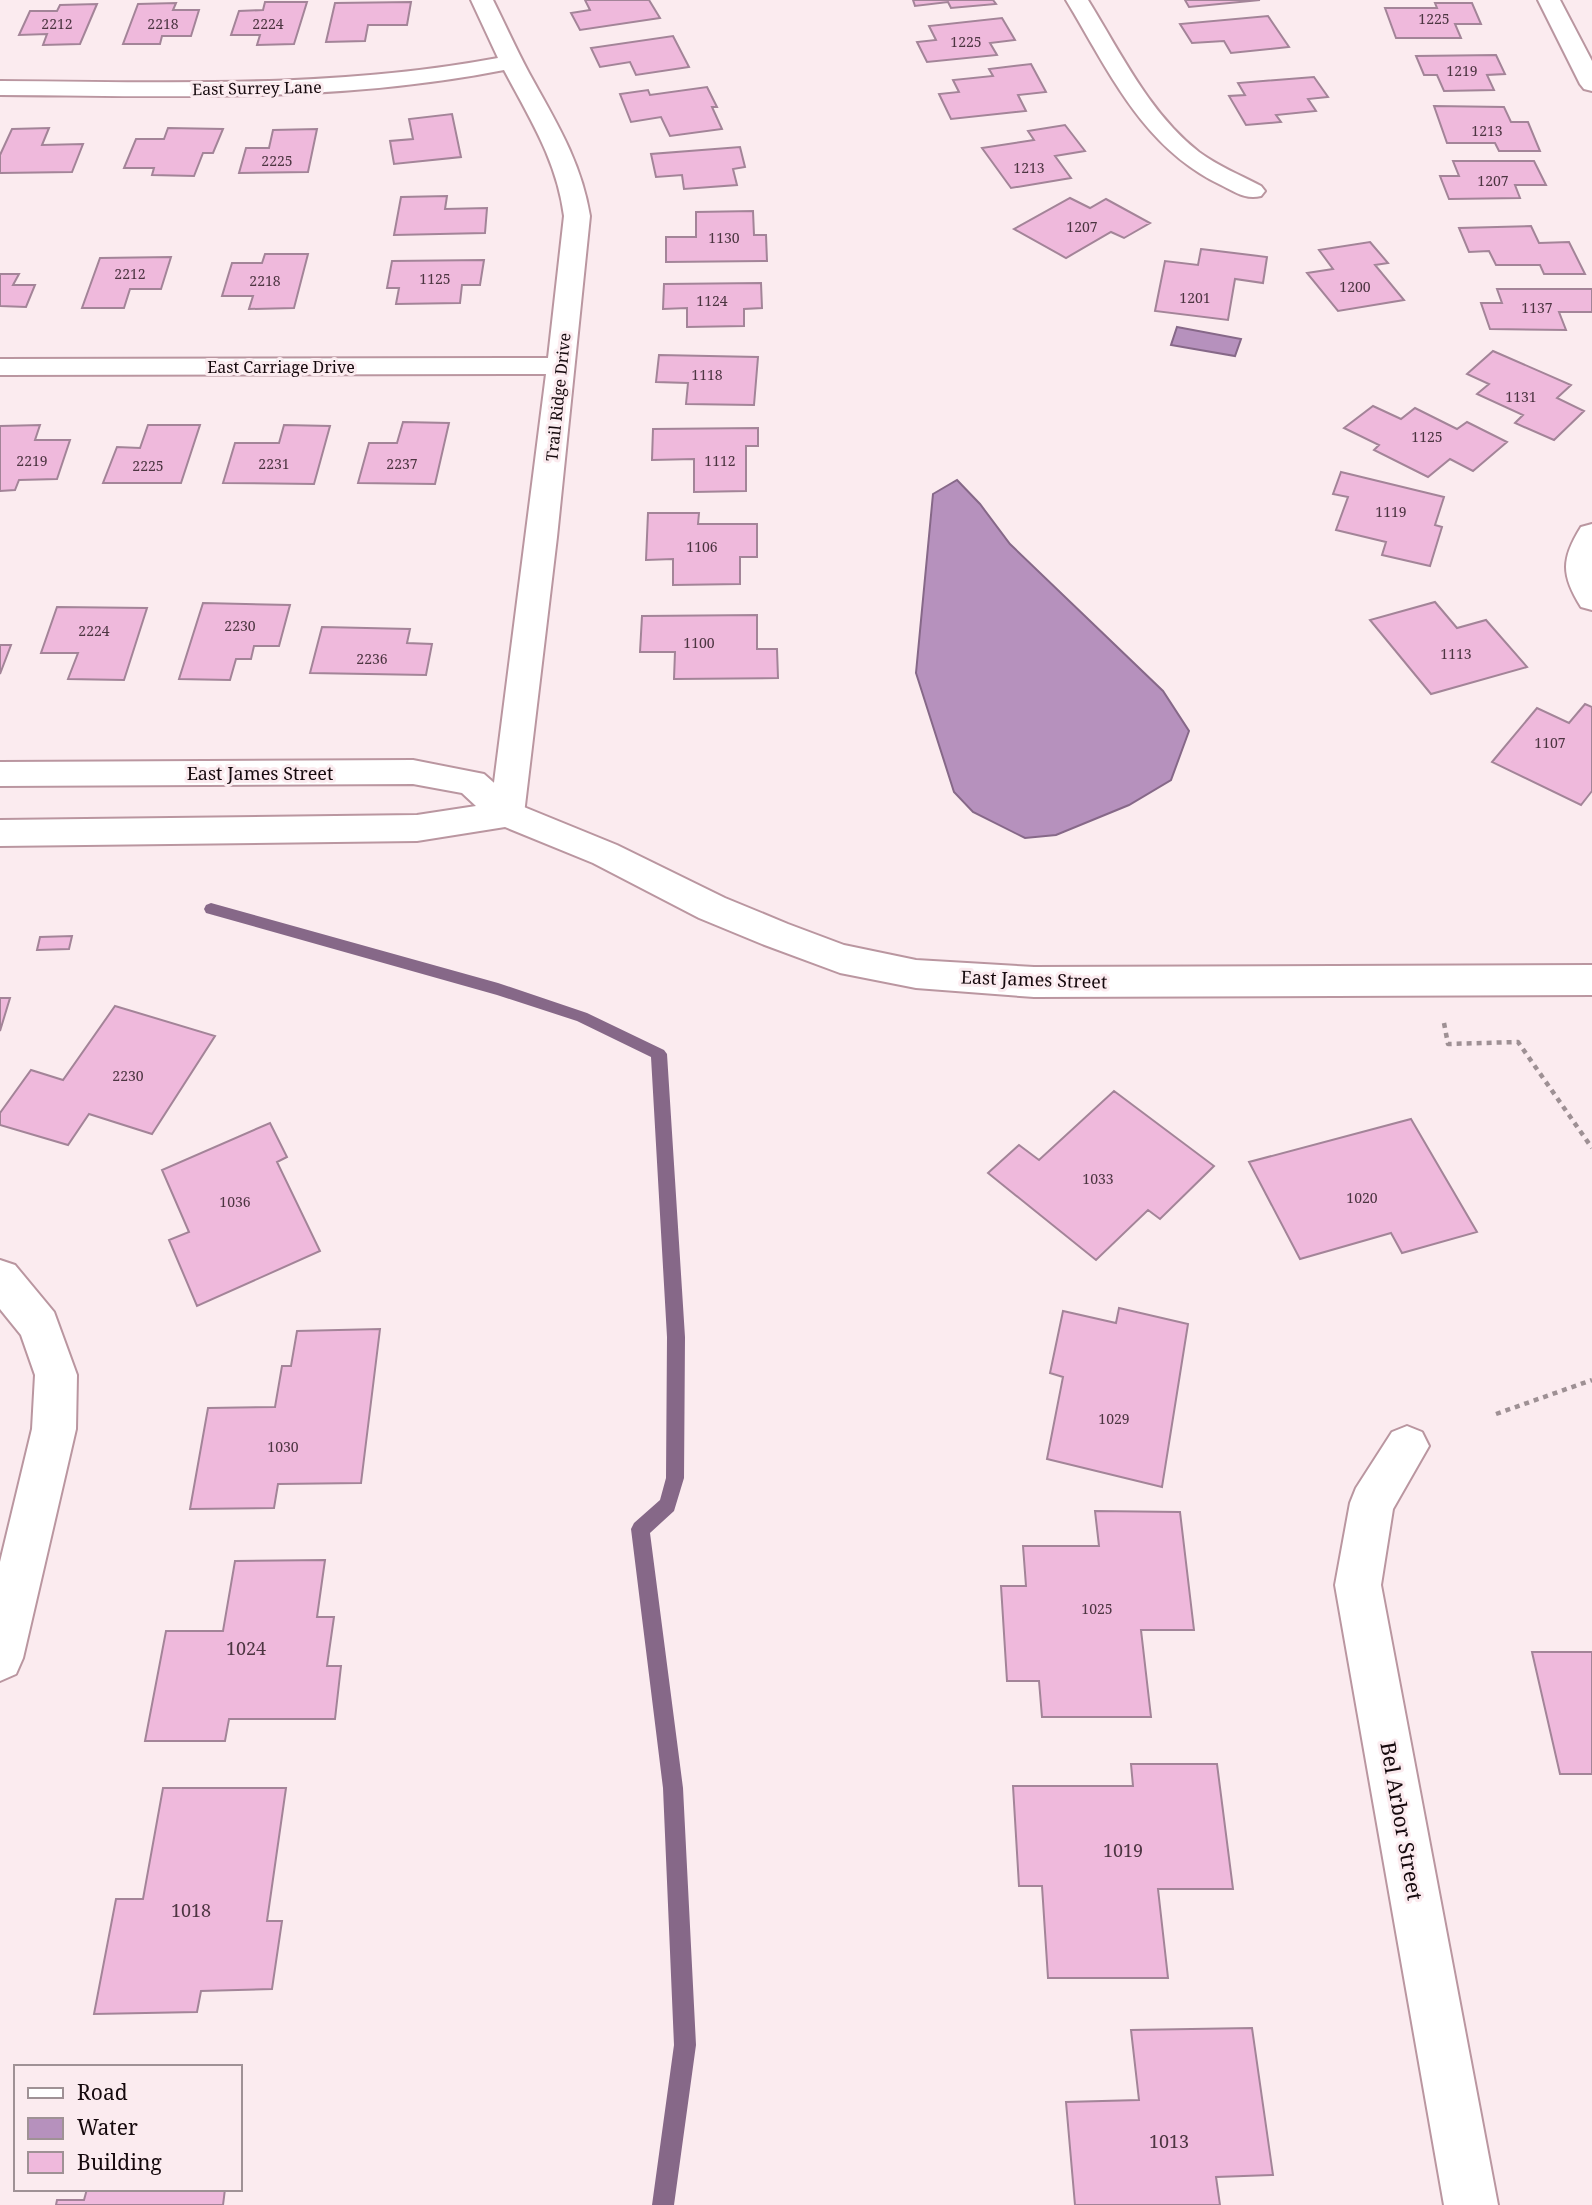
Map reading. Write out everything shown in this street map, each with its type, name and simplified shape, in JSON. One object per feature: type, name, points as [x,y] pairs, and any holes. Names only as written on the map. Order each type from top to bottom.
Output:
[{"type":"street","name":"Trail Ridge Drive","points":[[482,0],[512,62],[547,121],[574,191],[577,216],[520,723],[507,814]]},
{"type":"street","points":[[1077,0],[1143,105],[1170,139],[1192,158],[1252,191]]},
{"type":"street","points":[[1549,0],[1592,84]]},
{"type":"street","name":"East Surrey Lane","points":[[0,88],[306,89],[451,74],[512,62]]},
{"type":"street","name":"East Carriage Drive","points":[[0,367],[561,366]]},
{"type":"street","points":[[1592,534],[1582,549],[1580,575],[1592,600]]},
{"type":"street","name":"East James Street","points":[[0,774],[413,772],[472,783],[507,814],[605,853],[712,908],[840,959],[916,974],[1034,982],[1592,980]]},
{"type":"street","points":[[0,833],[417,828],[507,814]]},
{"type":"street","points":[[0,1658],[54,1429],[56,1375],[39,1325],[6,1283]]},
{"type":"street","name":"Bel Arbor Street","points":[[1406,1446],[1372,1503],[1358,1584],[1471,2205]]},
{"type":"path","points":[[1441,1014],[1448,1044],[1518,1042],[1592,1148]]},
{"type":"path","points":[[1496,1414],[1592,1380]]},
{"type":"water","points":[[1177,327],[1241,339],[1235,356],[1171,345]]},
{"type":"water","points":[[957,480],[980,504],[1010,544],[1163,691],[1189,731],[1171,780],[1129,805],[1056,835],[1025,838],[973,812],[954,792],[916,673],[933,494]]},
{"type":"building","points":[[585,0],[649,0],[660,18],[580,30],[571,13],[590,10]]},
{"type":"building","points":[[913,0],[993,0],[996,4],[951,8],[948,2],[915,6]]},
{"type":"building","points":[[1185,0],[1260,0],[1189,7]]},
{"type":"building","points":[[265,2],[307,2],[294,44],[257,45],[260,35],[231,35],[239,11],[263,10]]},
{"type":"building","points":[[411,2],[407,25],[368,25],[365,41],[326,42],[335,3]]},
{"type":"building","points":[[176,3],[173,10],[199,10],[191,36],[162,36],[160,44],[123,44],[138,4]]},
{"type":"building","points":[[1435,3],[1472,3],[1481,24],[1455,24],[1461,38],[1396,38],[1385,8],[1437,8]]},
{"type":"building","points":[[97,4],[80,44],[43,45],[47,34],[19,35],[30,11],[57,11],[60,5]]},
{"type":"building","points":[[1268,16],[1289,47],[1231,53],[1224,41],[1192,43],[1180,24]]},
{"type":"building","points":[[1002,18],[1015,40],[990,43],[997,55],[927,62],[917,42],[936,40],[929,26]]},
{"type":"building","points":[[673,36],[689,67],[636,75],[630,62],[600,67],[591,48]]},
{"type":"building","points":[[1496,55],[1505,74],[1487,75],[1494,90],[1444,91],[1437,75],[1424,75],[1416,56]]},
{"type":"building","points":[[1031,64],[1046,92],[1018,95],[1026,111],[951,119],[939,94],[959,92],[953,80],[993,76],[989,69]]},
{"type":"building","points":[[1314,77],[1328,97],[1308,99],[1316,111],[1276,115],[1281,122],[1246,125],[1229,96],[1245,95],[1238,83]]},
{"type":"building","points":[[707,87],[717,107],[712,107],[722,129],[670,136],[661,117],[631,122],[620,94],[648,90],[650,95]]},
{"type":"building","points":[[1434,106],[1504,107],[1511,122],[1528,122],[1540,151],[1499,151],[1495,143],[1447,143]]},
{"type":"building","points":[[452,114],[461,157],[394,164],[390,141],[413,139],[409,119]]},
{"type":"building","points":[[1065,125],[1085,151],[1055,156],[1071,178],[1011,188],[982,148],[1034,140],[1028,131]]},
{"type":"building","points":[[49,128],[42,145],[83,144],[72,172],[0,173],[0,155],[12,129]]},
{"type":"building","points":[[168,128],[223,129],[213,153],[203,153],[194,176],[152,175],[154,168],[124,168],[136,139],[164,139]]},
{"type":"building","points":[[317,129],[308,172],[239,173],[246,148],[269,148],[273,130]]},
{"type":"building","points":[[740,147],[745,167],[733,169],[737,185],[684,189],[682,175],[656,177],[651,154]]},
{"type":"building","points":[[1453,161],[1534,161],[1546,185],[1515,185],[1520,198],[1449,199],[1440,176],[1459,176]]},
{"type":"building","points":[[447,196],[445,209],[487,208],[485,233],[394,235],[401,197]]},
{"type":"building","points":[[1070,198],[1090,208],[1106,199],[1150,223],[1124,238],[1111,232],[1066,258],[1014,229]]},
{"type":"building","points":[[753,211],[754,235],[766,235],[767,261],[666,262],[666,237],[696,237],[696,212]]},
{"type":"building","points":[[1531,226],[1539,243],[1569,242],[1585,274],[1544,274],[1540,265],[1496,265],[1489,251],[1469,252],[1459,228]]},
{"type":"building","points":[[1370,242],[1388,263],[1375,265],[1404,300],[1338,311],[1307,273],[1333,269],[1319,250]]},
{"type":"building","points":[[1201,249],[1267,257],[1263,283],[1235,279],[1228,320],[1155,311],[1165,261],[1198,265]]},
{"type":"building","points":[[265,254],[308,254],[294,308],[249,309],[253,296],[222,296],[232,263],[262,263]]},
{"type":"building","points":[[171,257],[161,289],[130,289],[124,308],[82,308],[100,258]]},
{"type":"building","points":[[484,260],[480,285],[462,285],[460,303],[396,304],[399,288],[387,288],[392,261]]},
{"type":"building","points":[[0,274],[19,274],[13,285],[35,285],[26,307],[0,306]]},
{"type":"building","points":[[761,283],[762,308],[744,309],[744,326],[687,327],[687,308],[663,309],[664,284]]},
{"type":"building","points":[[1497,289],[1592,289],[1592,312],[1559,312],[1566,330],[1490,329],[1481,303],[1502,303]]},
{"type":"building","points":[[1493,351],[1571,385],[1557,398],[1584,411],[1554,440],[1515,423],[1523,415],[1477,394],[1489,384],[1467,374]]},
{"type":"building","points":[[659,355],[758,357],[754,405],[686,404],[688,383],[656,382]]},
{"type":"building","points":[[1373,406],[1401,419],[1415,408],[1457,429],[1467,422],[1507,442],[1473,471],[1450,459],[1428,477],[1374,450],[1379,445],[1344,428]]},
{"type":"building","points":[[403,422],[449,423],[435,484],[358,483],[369,443],[397,443]]},
{"type":"building","points":[[40,425],[35,440],[70,440],[57,479],[19,480],[15,490],[0,491],[0,426]]},
{"type":"building","points":[[148,425],[200,425],[181,483],[103,483],[117,447],[140,448]]},
{"type":"building","points":[[284,425],[330,426],[314,484],[223,483],[235,443],[279,443]]},
{"type":"building","points":[[758,428],[758,446],[746,446],[746,491],[694,492],[694,459],[652,460],[653,429]]},
{"type":"building","points":[[1341,472],[1444,497],[1435,525],[1442,527],[1430,566],[1382,555],[1386,542],[1336,530],[1348,497],[1333,494]]},
{"type":"building","points":[[648,513],[699,513],[698,524],[757,524],[757,557],[740,557],[740,584],[673,585],[673,559],[646,560]]},
{"type":"building","points":[[1435,602],[1457,628],[1486,620],[1527,667],[1431,694],[1370,620]]},
{"type":"building","points":[[203,603],[290,605],[279,646],[254,646],[251,659],[236,659],[230,680],[179,679]]},
{"type":"building","points":[[57,607],[147,608],[124,680],[68,679],[78,653],[41,653]]},
{"type":"building","points":[[757,615],[757,649],[777,649],[778,678],[674,679],[675,652],[640,652],[642,616]]},
{"type":"building","points":[[322,627],[410,629],[407,643],[432,644],[426,675],[310,673]]},
{"type":"building","points":[[0,645],[11,645],[0,674]]},
{"type":"building","points":[[1585,704],[1592,707],[1592,791],[1581,805],[1492,762],[1537,708],[1569,723]]},
{"type":"building","points":[[72,936],[69,949],[37,950],[40,937]]},
{"type":"building","points":[[0,998],[10,998],[0,1031]]},
{"type":"building","points":[[115,1006],[215,1036],[152,1134],[89,1114],[68,1145],[0,1125],[0,1113],[31,1070],[63,1080]]},
{"type":"building","points":[[1114,1091],[1214,1166],[1160,1219],[1148,1210],[1096,1260],[988,1173],[1019,1145],[1039,1160]]},
{"type":"building","points":[[1411,1119],[1477,1232],[1402,1253],[1391,1233],[1300,1259],[1249,1162]]},
{"type":"building","points":[[270,1123],[287,1157],[277,1162],[320,1251],[197,1306],[169,1240],[189,1232],[162,1170]]},
{"type":"building","points":[[1119,1308],[1188,1324],[1162,1487],[1047,1459],[1063,1377],[1050,1373],[1063,1311],[1116,1323]]},
{"type":"building","points":[[380,1329],[361,1483],[278,1484],[274,1508],[190,1509],[208,1408],[275,1407],[282,1366],[291,1366],[297,1331]]},
{"type":"building","points":[[1095,1511],[1180,1512],[1194,1630],[1141,1630],[1151,1717],[1042,1717],[1039,1681],[1007,1681],[1001,1586],[1026,1586],[1023,1546],[1099,1546]]},
{"type":"building","points":[[325,1560],[317,1617],[334,1617],[327,1666],[341,1666],[335,1719],[229,1719],[225,1741],[145,1741],[166,1631],[223,1631],[235,1561]]},
{"type":"building","points":[[1532,1652],[1592,1652],[1592,1774],[1560,1774]]},
{"type":"building","points":[[1131,1764],[1217,1764],[1233,1889],[1158,1889],[1168,1978],[1048,1978],[1042,1886],[1019,1886],[1013,1786],[1133,1786]]},
{"type":"building","points":[[163,1788],[286,1788],[267,1921],[282,1921],[272,1989],[201,1991],[197,2012],[94,2014],[116,1899],[143,1899]]},
{"type":"building","points":[[1252,2028],[1273,2175],[1216,2177],[1220,2205],[1075,2205],[1066,2102],[1139,2100],[1131,2030]]},
{"type":"building","points":[[86,2191],[225,2191],[223,2205],[56,2205],[57,2200],[84,2200]]},
{"type":"waterway","points":[[211,909],[498,989],[582,1017],[659,1054],[676,1337],[675,1478],[668,1505],[640,1529],[673,1788],[685,2045],[663,2205]]}]
